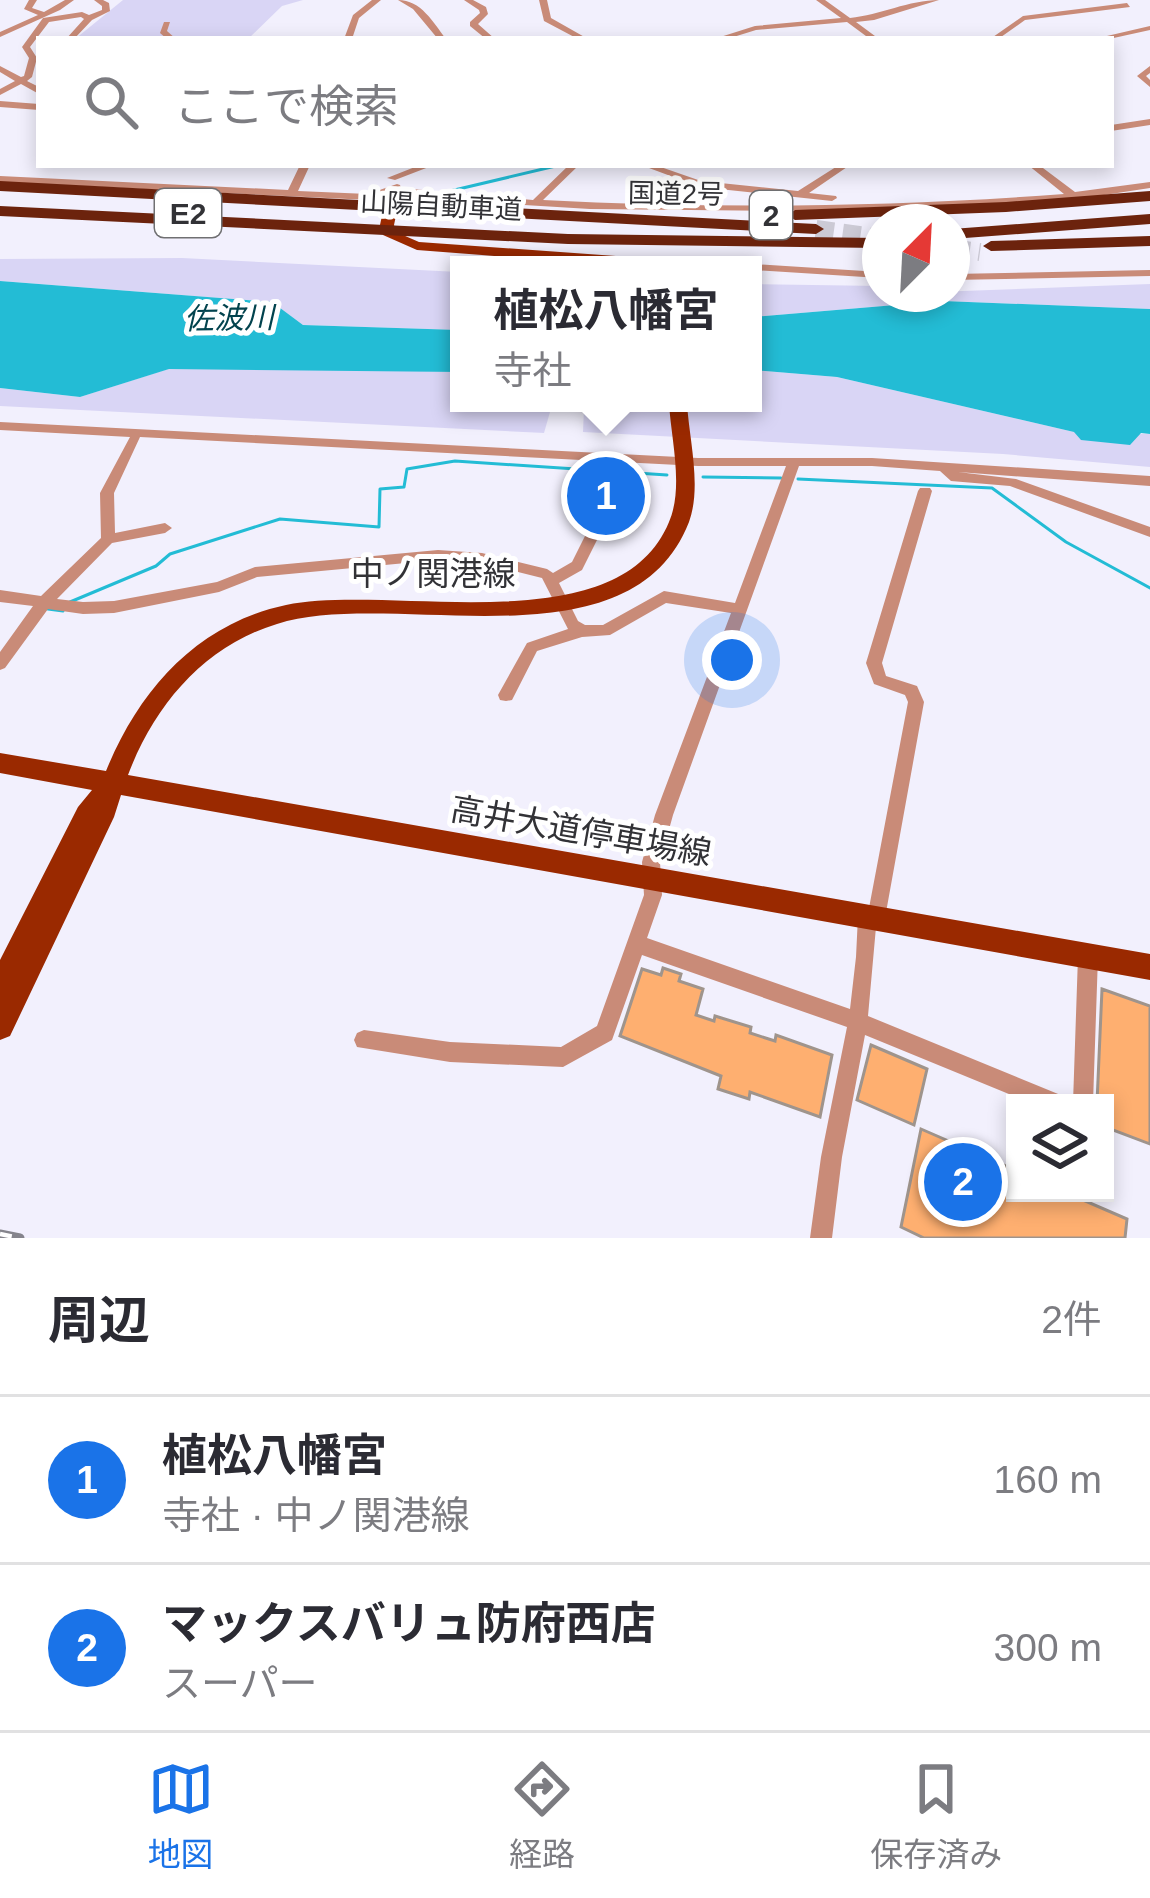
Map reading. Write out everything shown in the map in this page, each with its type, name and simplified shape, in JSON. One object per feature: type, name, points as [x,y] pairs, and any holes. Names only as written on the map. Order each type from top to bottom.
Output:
[{"type":"highway","name":"国道2号","points":[[0,183],[394,191],[774,215],[1150,200]]},
{"type":"highway","name":"国道2号","points":[[394,191],[816,229]]},
{"type":"highway","points":[[970,234],[1150,200]]},
{"type":"highway","name":"山陽自動車道","points":[[0,208],[374,226],[862,239]]},
{"type":"highway","points":[[970,236],[1150,223]]},
{"type":"highway","name":"山陽自動車道","points":[[405,227],[862,241]]},
{"type":"highway","points":[[970,237],[1150,241]]},
{"type":"highway","points":[[980,252],[1078,258],[1150,255]]},
{"type":"main road","points":[[394,191],[387,225],[390,235],[417,246],[513,256]]},
{"type":"main road","name":"中ノ関港線","points":[[0,988],[87,815],[113,781],[159,694],[204,652],[252,625],[324,607],[563,604],[622,587],[662,554],[681,517],[678,412]]},
{"type":"main road","name":"高井大道停車場線","points":[[0,763],[1150,967]]},
{"type":"main road","name":"中ノ関港線","points":[[0,1027],[102,817],[113,781]]},
{"type":"street","points":[[33,0],[28,9],[44,17],[82,14],[89,18]]},
{"type":"street","points":[[0,35],[65,7],[70,0]]},
{"type":"street","points":[[73,36],[89,18],[107,8],[98,0]]},
{"type":"street","points":[[349,36],[356,17],[377,0]]},
{"type":"street","points":[[402,0],[416,7],[440,36]]},
{"type":"street","points":[[468,0],[483,9],[484,14],[473,24],[487,36]]},
{"type":"street","points":[[543,0],[547,19],[578,36]]},
{"type":"street","points":[[820,0],[870,36]]},
{"type":"street","points":[[728,36],[755,28],[848,21],[935,0]]},
{"type":"street","points":[[998,36],[1023,18],[1126,2],[1138,11]]},
{"type":"street","points":[[0,92],[28,77],[36,57],[26,47],[44,17]]},
{"type":"street","points":[[167,24],[163,32],[168,36]]},
{"type":"street","points":[[1112,36],[1150,28]]},
{"type":"street","points":[[0,69],[36,89]]},
{"type":"street","points":[[1150,69],[1142,76],[1150,84]]},
{"type":"street","points":[[0,104],[36,107]]},
{"type":"street","points":[[1114,128],[1150,122]]},
{"type":"street","points":[[1129,125],[1150,136]]},
{"type":"street","points":[[292,193],[304,168]]},
{"type":"street","points":[[382,168],[394,191]]},
{"type":"street","points":[[394,191],[425,168]]},
{"type":"street","points":[[535,203],[571,168]]},
{"type":"street","points":[[660,168],[687,182],[844,199],[862,206]]},
{"type":"street","points":[[799,195],[840,168]]},
{"type":"street","points":[[1037,168],[1072,195]]},
{"type":"street","points":[[0,183],[369,196],[394,191],[535,203],[862,206]]},
{"type":"street","points":[[901,204],[1072,195],[1150,184]]},
{"type":"street","points":[[762,208],[770,192]]},
{"type":"street","points":[[762,268],[862,274]]},
{"type":"street","points":[[970,277],[1150,273]]},
{"type":"street","points":[[0,426],[943,466],[1150,481]]},
{"type":"street","points":[[97,430],[134,439],[179,434]]},
{"type":"street","points":[[108,539],[107,494],[134,439]]},
{"type":"street","points":[[364,1040],[450,1052],[563,1057],[605,1033],[653,895],[651,877],[664,815],[794,463]]},
{"type":"street","points":[[943,466],[949,476],[1011,482],[1150,532]]},
{"type":"street","points":[[821,1238],[826,1174],[859,1021],[871,917],[916,701],[911,692],[880,680],[874,663],[926,491]]},
{"type":"street","points":[[0,664],[43,604],[108,539],[164,528]]},
{"type":"street","points":[[554,579],[577,566],[594,532]]},
{"type":"street","points":[[0,596],[43,604],[114,607],[219,587],[255,572],[412,556],[482,558],[536,569],[554,579],[563,604],[582,631]]},
{"type":"street","points":[[506,695],[532,647],[582,631],[605,632],[664,597],[740,609]]},
{"type":"street","points":[[637,944],[859,1021],[1034,1094]]},
{"type":"street","points":[[1083,1094],[1088,956]]},
{"type":"shaded area","points":[[123,0],[303,0],[282,6],[251,36],[79,36]]},
{"type":"shaded area","points":[[182,258],[450,272],[450,330],[303,325],[271,302],[0,281],[0,259]]},
{"type":"shaded area","points":[[762,284],[862,286],[862,308],[762,316]]},
{"type":"shaded area","points":[[1150,284],[1150,309],[970,302],[970,291]]},
{"type":"shaded area","points":[[168,369],[450,372],[450,412],[550,412],[544,433],[0,406],[0,388],[80,397]]},
{"type":"shaded area","points":[[762,371],[837,377],[1074,432],[1150,434],[1150,467],[1003,454],[583,432],[584,412],[762,412]]},
{"type":"water","name":"佐波川","points":[[0,281],[272,302],[303,325],[450,330],[450,372],[169,369],[80,397],[0,388]]},
{"type":"water","points":[[970,302],[1150,309],[1150,434],[1141,433],[1130,445],[1081,440],[1074,432],[837,377],[762,371],[762,316],[862,308],[862,312],[970,312]]},
{"type":"building","points":[[663,968],[681,974],[679,981],[703,989],[696,1015],[714,1021],[715,1016],[751,1027],[750,1033],[775,1041],[776,1035],[832,1055],[820,1117],[750,1092],[749,1099],[718,1089],[721,1076],[620,1036],[642,969],[661,975]]},
{"type":"building","points":[[1102,989],[1150,1006],[1150,1144],[1114,1130],[1114,1094],[1097,1094]]},
{"type":"building","points":[[871,1045],[927,1069],[914,1125],[857,1100]]},
{"type":"building","points":[[921,1129],[1006,1166],[1006,1202],[1088,1202],[1127,1219],[1125,1238],[924,1238],[901,1227]]},
{"type":"waterway","points":[[446,192],[547,168]]},
{"type":"waterway","points":[[70,602],[156,566],[170,554],[280,519],[379,527],[380,489],[404,487],[407,469],[455,461],[667,475]]},
{"type":"waterway","points":[[703,477],[781,478]]},
{"type":"waterway","points":[[798,479],[992,488],[1066,542],[1150,588]]},
{"type":"waterway","points":[[48,609],[63,611]]},
{"type":"tunnel","points":[[816,229],[862,235]]},
{"type":"tunnel","points":[[970,251],[980,252]]},
{"type":"railway","points":[[0,1234],[20,1238]]},
{"type":"place","name":"植松八幡宮","points":[[606,496]]},
{"type":"place","name":"マックスバリュ防府西店","points":[[963,1182]]}]
